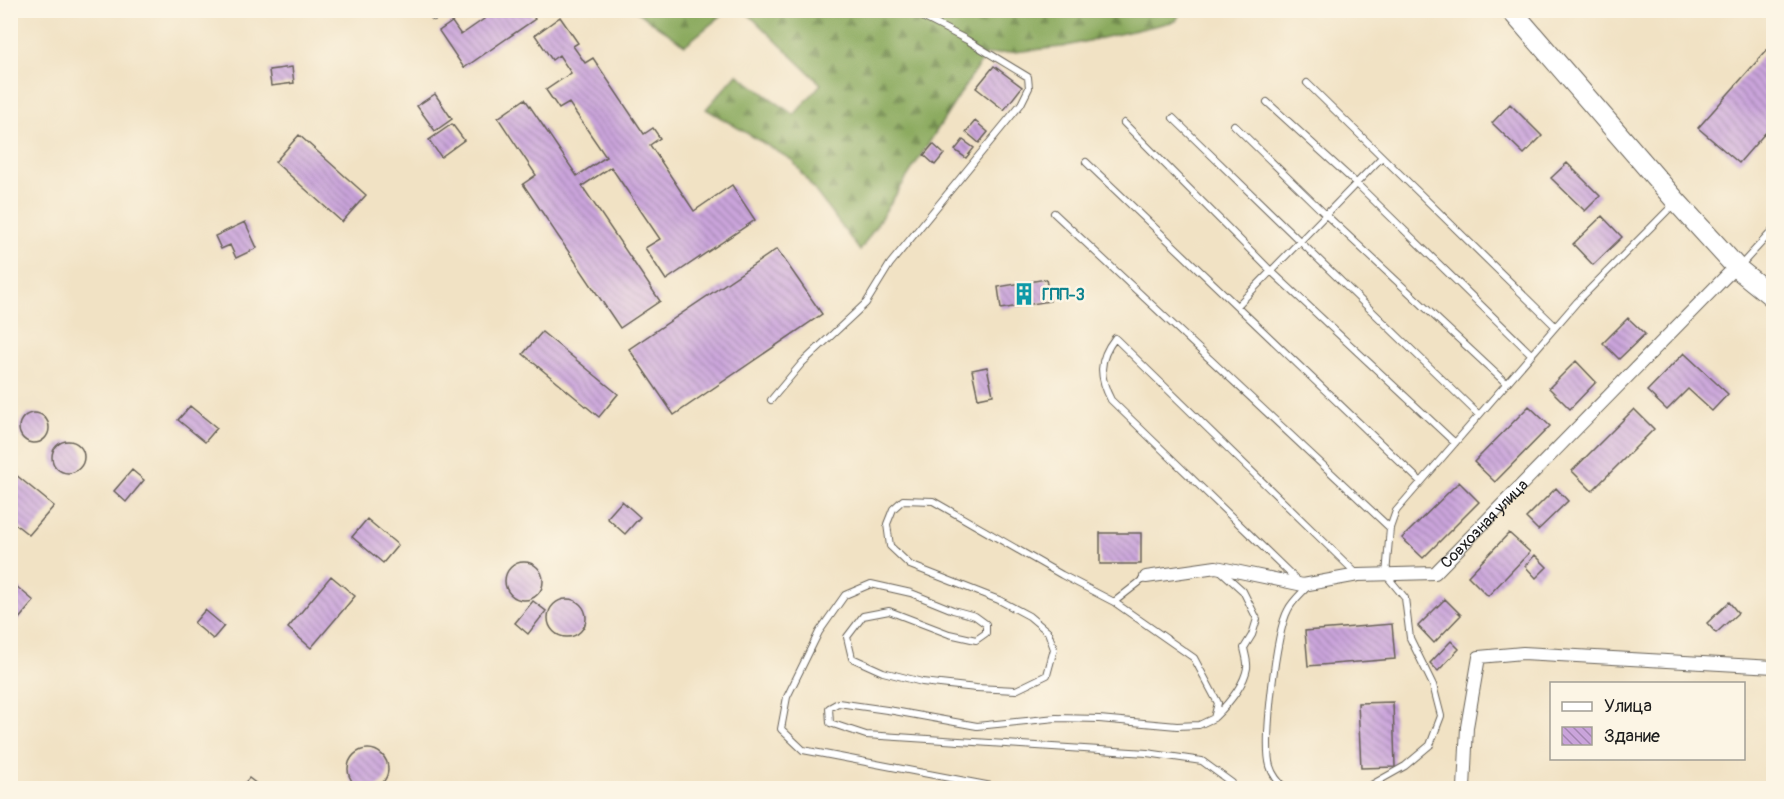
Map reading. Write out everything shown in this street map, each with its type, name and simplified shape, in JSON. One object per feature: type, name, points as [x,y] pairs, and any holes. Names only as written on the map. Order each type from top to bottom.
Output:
[{"type":"main road","points":[[1511,10],[1676,201],[1737,268],[1773,298]]},
{"type":"street","name":"Совхозная улица","points":[[1146,577],[1216,567],[1303,585],[1358,575],[1435,573],[1737,268]]},
{"type":"street","points":[[1464,789],[1467,727],[1479,657],[1523,653],[1773,667]]},
{"type":"lane","points":[[430,10],[434,17]]},
{"type":"lane","points":[[771,400],[802,363],[866,303],[890,264],[1016,111],[1029,88],[1029,77],[967,40],[909,10]]},
{"type":"lane","points":[[1307,83],[1555,327]]},
{"type":"lane","points":[[1267,102],[1357,184],[1531,354]]},
{"type":"lane","points":[[1173,118],[1479,415]]},
{"type":"lane","points":[[1124,123],[1271,271],[1455,443]]},
{"type":"lane","points":[[1234,125],[1325,214],[1506,383]]},
{"type":"lane","points":[[1237,306],[1382,157]]},
{"type":"lane","points":[[1086,162],[1421,482]]},
{"type":"lane","points":[[1370,789],[1373,784],[1405,766],[1430,745],[1441,716],[1433,685],[1410,638],[1405,598],[1386,575],[1390,528],[1396,511],[1577,302],[1676,201]]},
{"type":"lane","points":[[1054,213],[1390,528]]},
{"type":"lane","points":[[1737,268],[1773,229]]},
{"type":"lane","points":[[1303,585],[1111,400],[1102,383],[1102,367],[1107,348],[1115,338],[1358,575]]},
{"type":"lane","points":[[1002,789],[803,750],[781,729],[787,697],[819,633],[845,595],[871,584],[911,593],[953,610],[975,615],[986,624],[986,633],[976,640],[949,634],[889,610],[863,616],[847,637],[852,658],[883,672],[922,682],[976,688],[1016,690],[1047,675],[1054,650],[1048,632],[1029,616],[999,600],[910,565],[890,546],[886,524],[893,509],[903,500],[933,501],[1114,602],[1194,658],[1218,703],[1214,718]]},
{"type":"lane","points":[[1216,567],[1243,591],[1257,619],[1252,635],[1244,648],[1247,667],[1240,684],[1225,707],[1214,718],[1199,725],[1177,726],[1099,719],[1056,718],[977,726],[894,711],[838,704],[828,708],[830,723],[866,735],[1147,753],[1202,761],[1232,783],[1231,789]]},
{"type":"lane","points":[[1114,602],[1146,577]]},
{"type":"lane","points":[[1285,789],[1270,766],[1267,746],[1279,633],[1288,609],[1310,584],[1317,583]]},
{"type":"green space","points":[[636,11],[727,11],[685,45]]},
{"type":"green space","points":[[745,11],[1181,11],[1176,21],[1062,47],[985,55],[860,251],[792,160],[706,109],[737,74],[794,115],[821,84]]},
{"type":"building","points":[[497,10],[529,10],[535,19],[464,68],[439,31],[452,22],[461,35]]},
{"type":"building","points":[[560,17],[578,43],[573,46],[585,63],[593,58],[644,134],[653,128],[660,138],[650,145],[694,211],[732,185],[755,220],[666,280],[645,248],[660,239],[611,167],[582,186],[660,301],[620,328],[523,184],[536,175],[498,118],[525,99],[577,176],[606,157],[569,103],[559,109],[546,90],[571,73],[559,55],[552,60],[535,35]]},
{"type":"building","points":[[1774,42],[1774,123],[1739,163],[1698,128]]},
{"type":"building","points":[[994,66],[1022,87],[1004,110],[976,88]]},
{"type":"building","points":[[292,67],[294,83],[271,86],[269,70]]},
{"type":"building","points":[[435,94],[452,119],[435,131],[417,106]]},
{"type":"building","points":[[1510,104],[1542,136],[1524,154],[1492,123]]},
{"type":"building","points":[[975,121],[988,132],[979,143],[966,132]]},
{"type":"building","points":[[452,124],[464,140],[441,157],[429,140]]},
{"type":"building","points":[[299,135],[366,195],[342,222],[275,162]]},
{"type":"building","points":[[963,140],[974,148],[966,158],[955,150]]},
{"type":"building","points":[[933,144],[944,154],[935,165],[924,155]]},
{"type":"building","points":[[1567,163],[1600,196],[1585,211],[1551,178]]},
{"type":"building","points":[[1602,216],[1622,237],[1593,265],[1573,244]]},
{"type":"building","points":[[245,222],[257,248],[236,258],[230,245],[221,249],[215,236]]},
{"type":"building","points":[[777,249],[822,314],[674,415],[629,349]]},
{"type":"building","name":"ГПП-3","points":[[1046,279],[1050,301],[1001,309],[998,287]]},
{"type":"building","points":[[1628,318],[1645,334],[1619,359],[1603,343]]},
{"type":"building","points":[[542,332],[618,394],[599,417],[523,354]]},
{"type":"building","points":[[1684,353],[1728,394],[1712,411],[1688,389],[1667,410],[1647,391]]},
{"type":"building","points":[[1576,361],[1596,382],[1570,409],[1549,388]]},
{"type":"building","points":[[987,367],[993,395],[978,398],[972,370]]},
{"type":"building","points":[[190,406],[217,428],[205,442],[178,420]]},
{"type":"building","points":[[1529,406],[1550,426],[1495,482],[1474,462]]},
{"type":"building","points":[[1634,409],[1654,429],[1592,491],[1572,471]]},
{"type":"building","points":[[34,413],[45,417],[49,428],[45,439],[34,443],[23,439],[19,428],[23,417]]},
{"type":"building","points":[[68,441],[79,446],[84,457],[79,468],[68,473],[57,468],[52,457],[57,446]]},
{"type":"building","points":[[10,470],[54,506],[29,535],[10,520]]},
{"type":"building","points":[[132,470],[144,480],[126,502],[114,491]]},
{"type":"building","points":[[1459,482],[1479,502],[1423,558],[1402,538]]},
{"type":"building","points":[[1556,488],[1568,501],[1538,530],[1526,518]]},
{"type":"building","points":[[622,501],[640,517],[625,534],[607,518]]},
{"type":"building","points":[[367,519],[398,545],[383,563],[352,537]]},
{"type":"building","points":[[1100,533],[1141,533],[1141,564],[1100,564]]},
{"type":"building","points":[[1509,533],[1530,552],[1488,596],[1468,576]]},
{"type":"building","points":[[1535,555],[1547,567],[1536,578],[1525,566]]},
{"type":"building","points":[[524,562],[538,567],[543,581],[538,595],[524,600],[510,595],[505,581],[510,567]]},
{"type":"building","points":[[331,576],[355,596],[311,648],[288,628]]},
{"type":"building","points":[[10,581],[34,601],[12,627],[10,626]]},
{"type":"building","points":[[567,599],[581,604],[586,618],[581,632],[567,637],[553,632],[548,618],[553,604]]},
{"type":"building","points":[[1445,599],[1461,615],[1434,643],[1418,626]]},
{"type":"building","points":[[533,601],[546,611],[528,634],[515,623]]},
{"type":"building","points":[[1729,602],[1738,613],[1716,633],[1707,623]]},
{"type":"building","points":[[205,610],[224,626],[213,639],[194,623]]},
{"type":"building","points":[[1392,624],[1395,659],[1308,666],[1305,631]]},
{"type":"building","points":[[1451,641],[1459,649],[1438,671],[1430,663]]},
{"type":"building","points":[[1393,702],[1395,767],[1361,768],[1358,703]]},
{"type":"building","points":[[368,749],[382,755],[388,769],[382,783],[368,789],[354,783],[348,769],[354,755]]},
{"type":"building","points":[[249,778],[262,788],[240,788]]},
{"type":"place","name":"ГПП-3","points":[[1024,294]]}]
